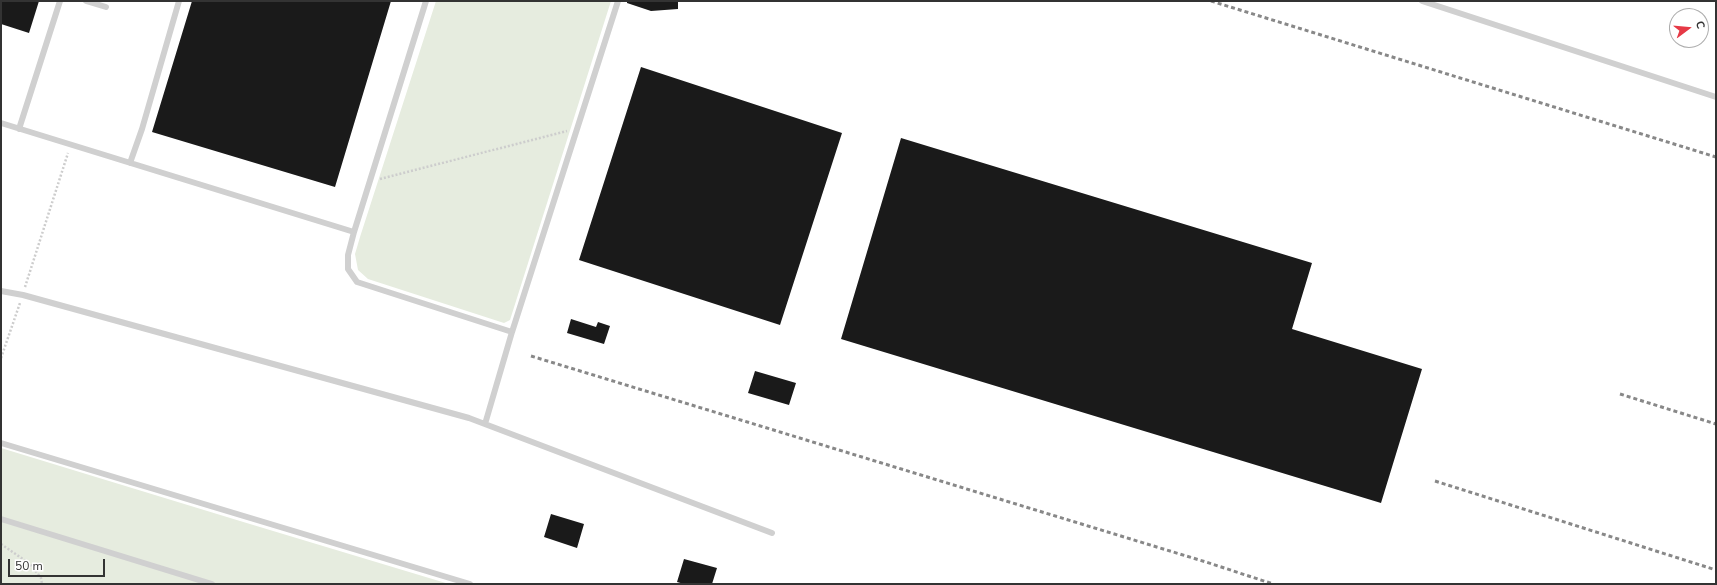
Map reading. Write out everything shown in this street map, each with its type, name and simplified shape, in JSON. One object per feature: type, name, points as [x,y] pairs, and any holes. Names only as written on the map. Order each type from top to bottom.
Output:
[{"type":"lane","points":[[19,128],[60,1]]},
{"type":"lane","points":[[86,1],[106,7]]},
{"type":"lane","points":[[130,163],[142,129],[179,1]]},
{"type":"lane","points":[[426,1],[354,232],[348,255],[348,269],[356,282],[512,332]]},
{"type":"lane","points":[[485,424],[512,332],[618,1]]},
{"type":"lane","points":[[1422,1],[1716,97]]},
{"type":"lane","points":[[1,123],[354,232]]},
{"type":"lane","points":[[1,291],[23,295],[462,416],[772,533]]},
{"type":"lane","points":[[1,442],[470,584]]},
{"type":"lane","points":[[1,519],[212,584]]},
{"type":"path","points":[[370,181],[578,129]]},
{"type":"path","points":[[1,358],[23,295],[71,145]]},
{"type":"path","points":[[1,544],[30,564],[41,578],[42,584]]},
{"type":"shaded area","points":[[436,1],[611,1],[510,320],[504,323],[368,279],[358,270],[355,254]]},
{"type":"shaded area","points":[[1,448],[240,521],[449,584],[1,584]]},
{"type":"building","points":[[1,1],[39,1],[29,33],[1,24]]},
{"type":"building","points":[[192,1],[391,1],[335,187],[152,132]]},
{"type":"building","points":[[627,1],[678,1],[678,9],[651,11],[627,3]]},
{"type":"building","points":[[641,67],[842,133],[780,325],[579,260]]},
{"type":"building","points":[[901,138],[1312,263],[1292,329],[1422,369],[1381,503],[841,339]]},
{"type":"building","points":[[571,319],[596,327],[598,322],[610,326],[604,344],[567,333]]},
{"type":"building","points":[[755,371],[796,383],[789,405],[748,393]]},
{"type":"building","points":[[551,514],[584,524],[577,548],[544,537]]},
{"type":"building","points":[[684,559],[717,568],[712,584],[684,584],[677,582]]},
{"type":"railway","points":[[1211,1],[1716,157]]},
{"type":"railway","points":[[531,356],[1206,562],[1273,584]]},
{"type":"railway","points":[[1620,394],[1716,424]]},
{"type":"railway","points":[[1435,481],[1716,570]]}]
